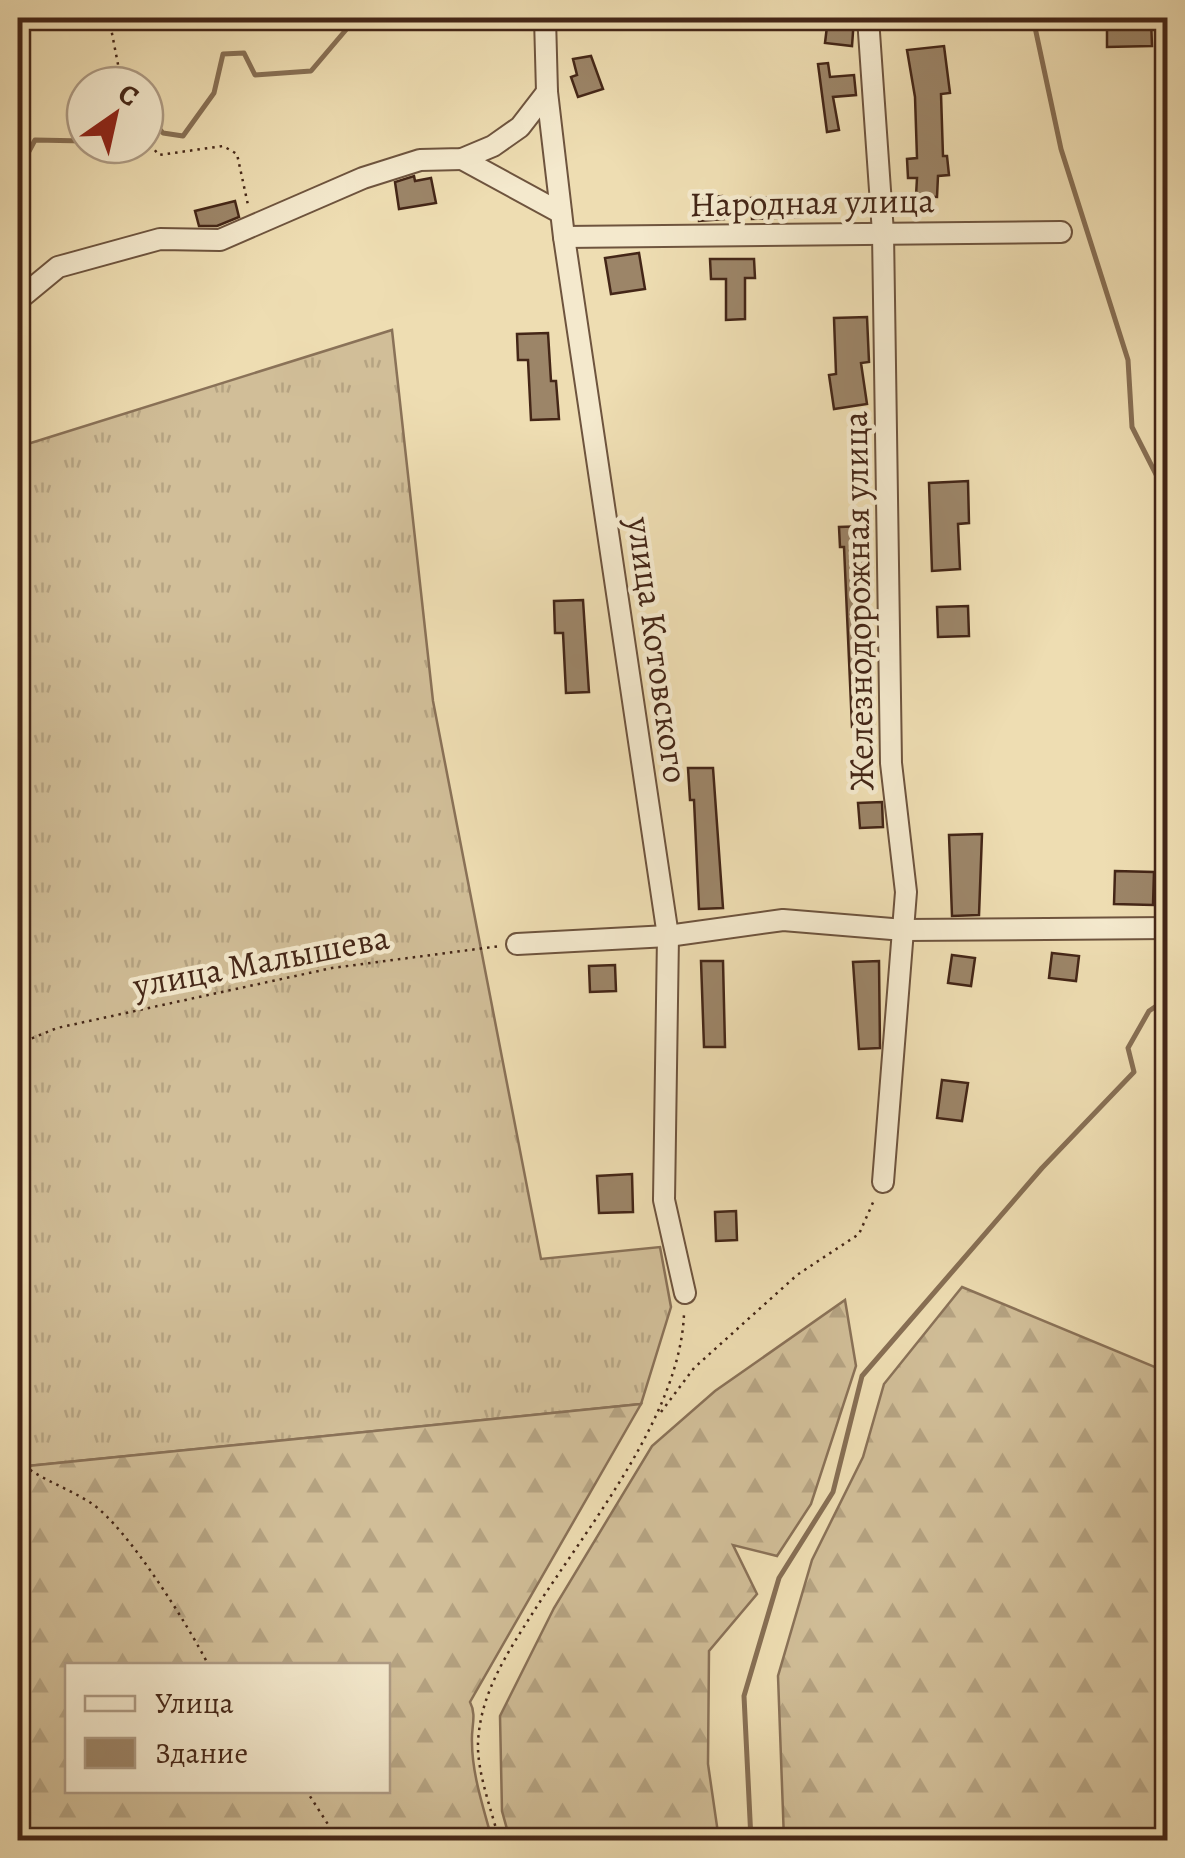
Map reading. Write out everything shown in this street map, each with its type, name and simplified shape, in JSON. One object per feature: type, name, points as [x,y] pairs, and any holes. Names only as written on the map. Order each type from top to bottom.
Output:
[{"type":"street","name":"улица Котовского","points":[[545,18],[547,92],[564,237],[668,936],[664,1200],[685,1293]]},
{"type":"street","name":"Железнодорожная улица","points":[[868,18],[883,234],[890,764],[906,892],[883,1182]]},
{"type":"street","points":[[18,300],[58,267],[160,239],[220,240],[363,178],[420,160],[462,159],[492,146],[520,127],[547,92]]},
{"type":"street","points":[[462,159],[561,214]]},
{"type":"street","name":"Народная улица","points":[[564,237],[1061,232]]},
{"type":"street","points":[[517,944],[668,936],[783,920],[904,930],[1168,928]]},
{"type":"path","points":[[110,18],[118,65]]},
{"type":"path","points":[[165,153],[223,146],[236,154],[253,225]]},
{"type":"path","name":"улица Малышева","points":[[18,1044],[56,1028],[332,968],[517,944]]},
{"type":"path","points":[[500,1840],[478,1747],[484,1700],[513,1645],[657,1417],[694,1368],[797,1275],[859,1234],[883,1182]]},
{"type":"path","points":[[657,1417],[682,1348],[685,1293]]},
{"type":"path","points":[[18,1461],[40,1479],[93,1504],[144,1562],[207,1663]]},
{"type":"path","points":[[308,1793],[338,1840]]},
{"type":"green space","points":[[392,330],[433,701],[541,1259],[660,1247],[671,1307],[641,1404],[18,1467],[18,447]]},
{"type":"green space","points":[[962,1287],[1167,1372],[1167,1840],[784,1840],[778,1676],[812,1560],[863,1457],[884,1384]]},
{"type":"green space","points":[[845,1300],[856,1366],[811,1504],[777,1556],[733,1545],[757,1594],[709,1651],[708,1764],[719,1840],[510,1840],[502,1811],[500,1716],[554,1608],[652,1446],[715,1391]]},
{"type":"green space","points":[[641,1404],[470,1702],[474,1767],[492,1840],[18,1840],[18,1467]]},
{"type":"building","points":[[828,18],[854,18],[852,46],[825,43]]},
{"type":"building","points":[[1151,18],[1152,46],[1107,47],[1107,19]]},
{"type":"building","points":[[944,46],[950,93],[941,94],[943,156],[947,156],[949,175],[938,176],[937,197],[916,196],[917,178],[908,178],[907,159],[917,158],[915,97],[907,50]]},
{"type":"building","points":[[591,56],[603,89],[578,97],[571,77],[577,75],[573,59]]},
{"type":"building","points":[[828,63],[830,77],[854,75],[856,95],[833,97],[839,130],[827,132],[818,64]]},
{"type":"building","points":[[414,176],[415,181],[431,178],[436,203],[399,209],[395,182]]},
{"type":"building","points":[[722,196],[724,219],[699,221],[698,198]]},
{"type":"building","points":[[799,196],[800,217],[752,219],[751,198]]},
{"type":"building","points":[[235,201],[239,217],[217,226],[199,226],[195,211]]},
{"type":"building","points":[[639,253],[645,289],[611,294],[605,258]]},
{"type":"building","points":[[710,259],[754,259],[755,278],[745,278],[745,319],[726,320],[726,279],[711,279]]},
{"type":"building","points":[[867,317],[869,362],[861,363],[867,404],[834,409],[829,375],[836,374],[834,318]]},
{"type":"building","points":[[548,333],[551,381],[556,381],[559,419],[531,420],[528,360],[518,360],[517,334]]},
{"type":"building","points":[[968,481],[969,523],[958,524],[960,569],[932,571],[929,483]]},
{"type":"building","points":[[867,526],[871,566],[867,566],[866,622],[874,726],[852,727],[844,547],[840,547],[839,527]]},
{"type":"building","points":[[583,600],[589,692],[566,693],[563,633],[555,633],[554,601]]},
{"type":"building","points":[[968,606],[969,636],[938,637],[937,607]]},
{"type":"building","points":[[688,768],[713,768],[723,908],[699,909],[694,800],[690,800]]},
{"type":"building","points":[[882,802],[883,827],[860,828],[858,803]]},
{"type":"building","points":[[982,834],[979,915],[952,916],[949,835]]},
{"type":"building","points":[[1115,871],[1154,872],[1153,905],[1114,904]]},
{"type":"building","points":[[1052,953],[1079,956],[1076,981],[1049,978]]},
{"type":"building","points":[[952,955],[975,958],[971,986],[948,983]]},
{"type":"building","points":[[701,961],[723,961],[725,1047],[704,1047]]},
{"type":"building","points":[[879,961],[880,1048],[859,1049],[853,962]]},
{"type":"building","points":[[615,965],[616,991],[590,992],[589,966]]},
{"type":"building","points":[[942,1080],[968,1083],[962,1121],[937,1118]]},
{"type":"building","points":[[632,1174],[633,1212],[599,1213],[597,1176]]},
{"type":"building","points":[[736,1211],[737,1240],[716,1241],[715,1212]]},
{"type":"waterway","points":[[165,133],[183,136],[214,93],[223,54],[244,53],[255,75],[311,71],[356,18]]},
{"type":"waterway","points":[[1033,18],[1061,149],[1128,360],[1132,427],[1168,498]]},
{"type":"waterway","points":[[18,158],[27,155],[35,140],[65,141]]},
{"type":"waterway","points":[[751,1840],[744,1696],[779,1578],[833,1492],[862,1376],[1042,1168],[1134,1072],[1128,1048],[1149,1011],[1168,998]]}]
